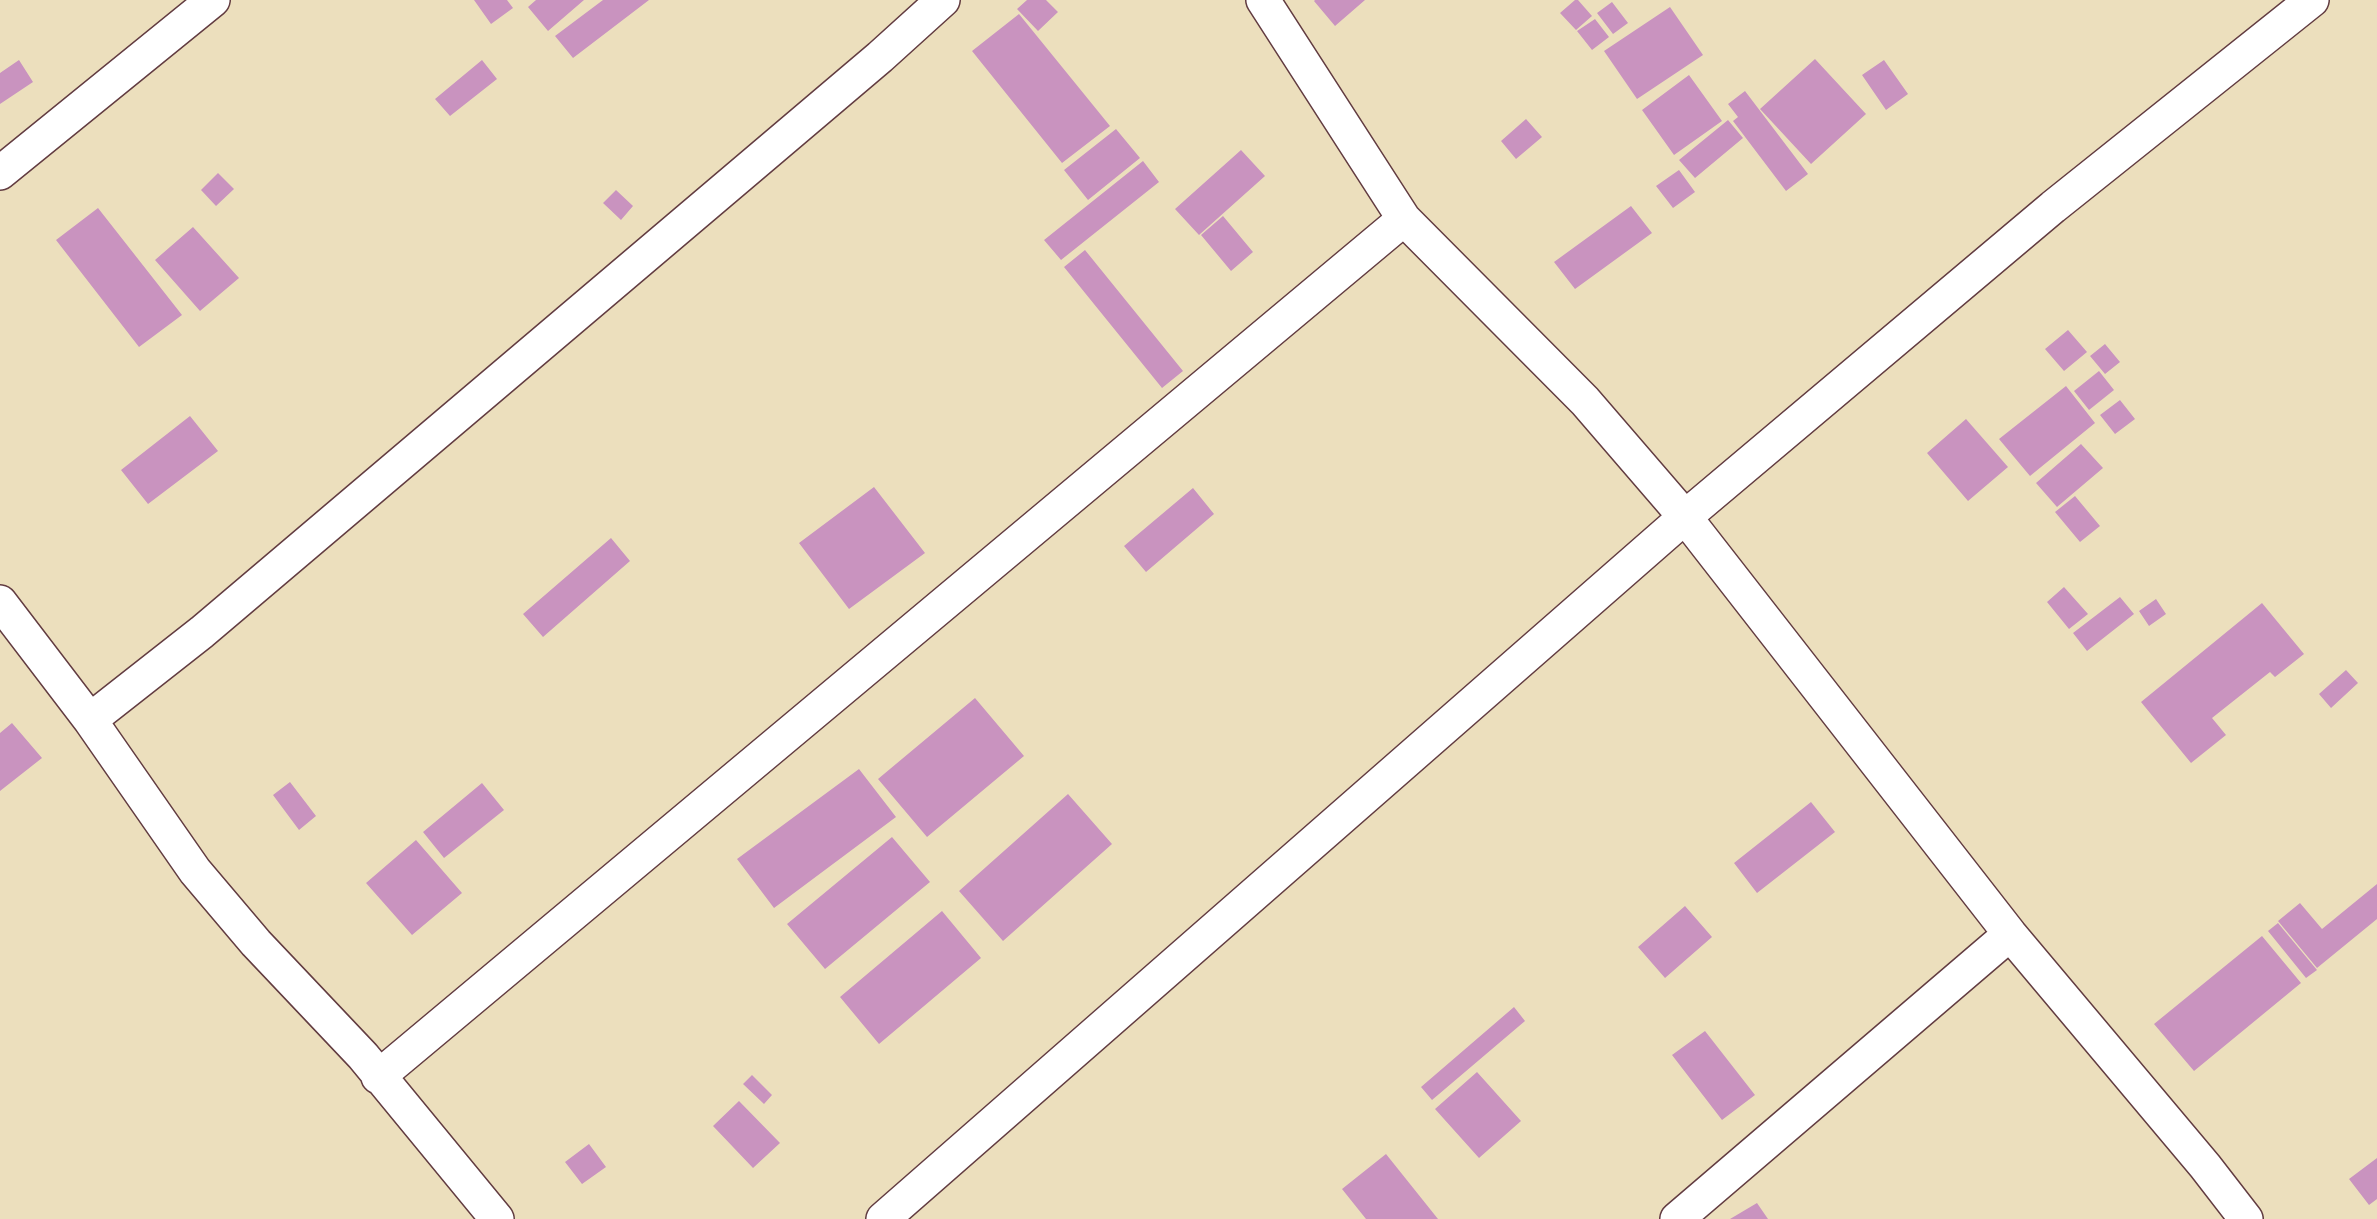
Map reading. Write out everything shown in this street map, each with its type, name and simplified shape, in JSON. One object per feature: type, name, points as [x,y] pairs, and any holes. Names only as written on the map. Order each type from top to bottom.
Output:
[{"type":"street","points":[[0,173],[213,0]]},
{"type":"street","points":[[90,720],[202,632],[872,64],[943,0]]},
{"type":"street","points":[[1263,0],[1404,219],[1585,401],[1685,516],[2010,934],[2205,1166],[2246,1219]]},
{"type":"street","points":[[883,1219],[1685,516],[2053,207],[2312,0]]},
{"type":"street","points":[[378,1077],[1404,219]]},
{"type":"street","points":[[0,602],[90,720],[195,871],[256,943],[363,1056],[497,1219]]},
{"type":"street","points":[[1677,1219],[2010,934]]},
{"type":"building","points":[[474,0],[507,0],[513,8],[491,24]]},
{"type":"building","points":[[536,0],[584,0],[548,31],[528,7]]},
{"type":"building","points":[[603,0],[649,0],[573,58],[555,36]]},
{"type":"building","points":[[1027,0],[1046,0],[1058,12],[1038,31],[1017,9]]},
{"type":"building","points":[[1315,0],[1365,0],[1335,26],[1314,1]]},
{"type":"building","points":[[1578,0],[1592,16],[1576,30],[1560,13]]},
{"type":"building","points":[[1612,2],[1628,23],[1613,34],[1597,13]]},
{"type":"building","points":[[1670,7],[1703,55],[1637,99],[1604,51]]},
{"type":"building","points":[[1019,14],[1110,126],[1062,163],[972,51]]},
{"type":"building","points":[[1595,19],[1609,37],[1592,50],[1577,31]]},
{"type":"building","points":[[1815,59],[1866,114],[1811,164],[1760,109]]},
{"type":"building","points":[[19,60],[33,82],[0,104],[0,73]]},
{"type":"building","points":[[482,60],[497,79],[450,116],[435,99]]},
{"type":"building","points":[[1884,60],[1908,94],[1886,110],[1862,75]]},
{"type":"building","points":[[1689,75],[1722,121],[1674,155],[1642,110]]},
{"type":"building","points":[[1745,91],[1808,174],[1786,191],[1733,121],[1738,117],[1728,104]]},
{"type":"building","points":[[1526,119],[1542,137],[1516,159],[1501,141]]},
{"type":"building","points":[[1728,120],[1743,138],[1695,178],[1679,160]]},
{"type":"building","points":[[1116,129],[1140,158],[1088,200],[1064,170]]},
{"type":"building","points":[[1241,150],[1265,176],[1199,235],[1175,209]]},
{"type":"building","points":[[1143,161],[1159,182],[1061,260],[1044,240]]},
{"type":"building","points":[[1679,170],[1695,192],[1673,208],[1656,186]]},
{"type":"building","points":[[218,173],[234,189],[216,206],[201,190]]},
{"type":"building","points":[[616,190],[633,206],[621,220],[603,203]]},
{"type":"building","points":[[1631,206],[1652,233],[1575,289],[1554,262]]},
{"type":"building","points":[[98,208],[182,315],[139,347],[56,240]]},
{"type":"building","points":[[1223,216],[1253,252],[1231,271],[1201,235]]},
{"type":"building","points":[[193,227],[239,278],[200,311],[155,260]]},
{"type":"building","points":[[1085,250],[1183,371],[1162,388],[1064,267]]},
{"type":"building","points":[[2068,330],[2087,352],[2064,371],[2045,349]]},
{"type":"building","points":[[2105,344],[2120,362],[2105,374],[2090,356]]},
{"type":"building","points":[[2099,371],[2114,390],[2089,410],[2074,391]]},
{"type":"building","points":[[2066,386],[2095,423],[2030,476],[1999,439]]},
{"type":"building","points":[[2120,400],[2135,419],[2115,434],[2100,415]]},
{"type":"building","points":[[190,416],[218,451],[148,504],[121,470]]},
{"type":"building","points":[[1966,419],[2008,467],[1968,501],[1927,453]]},
{"type":"building","points":[[2081,444],[2103,468],[2057,507],[2036,483]]},
{"type":"building","points":[[874,487],[925,553],[849,609],[799,543]]},
{"type":"building","points":[[1193,488],[1214,514],[1146,572],[1124,546]]},
{"type":"building","points":[[2075,496],[2100,526],[2080,542],[2055,512]]},
{"type":"building","points":[[611,538],[630,561],[543,637],[523,614]]},
{"type":"building","points":[[2064,587],[2088,614],[2069,629],[2047,602]]},
{"type":"building","points":[[2120,597],[2134,614],[2087,651],[2073,633]]},
{"type":"building","points":[[2156,599],[2166,614],[2149,626],[2139,611]]},
{"type":"building","points":[[2262,603],[2304,654],[2275,677],[2270,672],[2212,718],[2226,735],[2191,763],[2141,702]]},
{"type":"building","points":[[2346,670],[2358,683],[2331,708],[2319,694]]},
{"type":"building","points":[[975,698],[1024,756],[927,837],[878,779]]},
{"type":"building","points":[[12,723],[42,758],[0,791],[0,733]]},
{"type":"building","points":[[859,769],[896,817],[774,908],[737,859]]},
{"type":"building","points":[[290,782],[316,816],[299,830],[273,795]]},
{"type":"building","points":[[482,783],[504,810],[444,858],[423,832]]},
{"type":"building","points":[[1068,794],[1112,844],[1003,941],[959,891]]},
{"type":"building","points":[[1811,802],[1835,832],[1757,893],[1734,863]]},
{"type":"building","points":[[892,837],[930,882],[825,969],[787,924]]},
{"type":"building","points":[[416,840],[462,893],[412,935],[366,883]]},
{"type":"building","points":[[2377,884],[2377,919],[2317,968],[2278,921],[2300,903],[2322,929]]},
{"type":"building","points":[[1685,906],[1712,937],[1665,978],[1638,947]]},
{"type":"building","points":[[942,911],[981,958],[879,1044],[840,997]]},
{"type":"building","points":[[2278,923],[2317,970],[2306,978],[2268,931]]},
{"type":"building","points":[[2262,936],[2301,983],[2194,1071],[2154,1024]]},
{"type":"building","points":[[1514,1007],[1525,1021],[1432,1100],[1421,1087]]},
{"type":"building","points":[[1705,1031],[1755,1095],[1722,1120],[1672,1055]]},
{"type":"building","points":[[1477,1072],[1521,1121],[1479,1158],[1435,1109]]},
{"type":"building","points":[[752,1075],[772,1095],[764,1104],[743,1084]]},
{"type":"building","points":[[739,1101],[780,1143],[753,1168],[713,1126]]},
{"type":"building","points":[[589,1144],[606,1167],[582,1184],[565,1162]]},
{"type":"building","points":[[1386,1154],[1438,1219],[1366,1219],[1342,1189]]},
{"type":"building","points":[[2377,1158],[2377,1199],[2369,1205],[2349,1179]]},
{"type":"building","points":[[1757,1203],[1768,1219],[1730,1219]]}]
